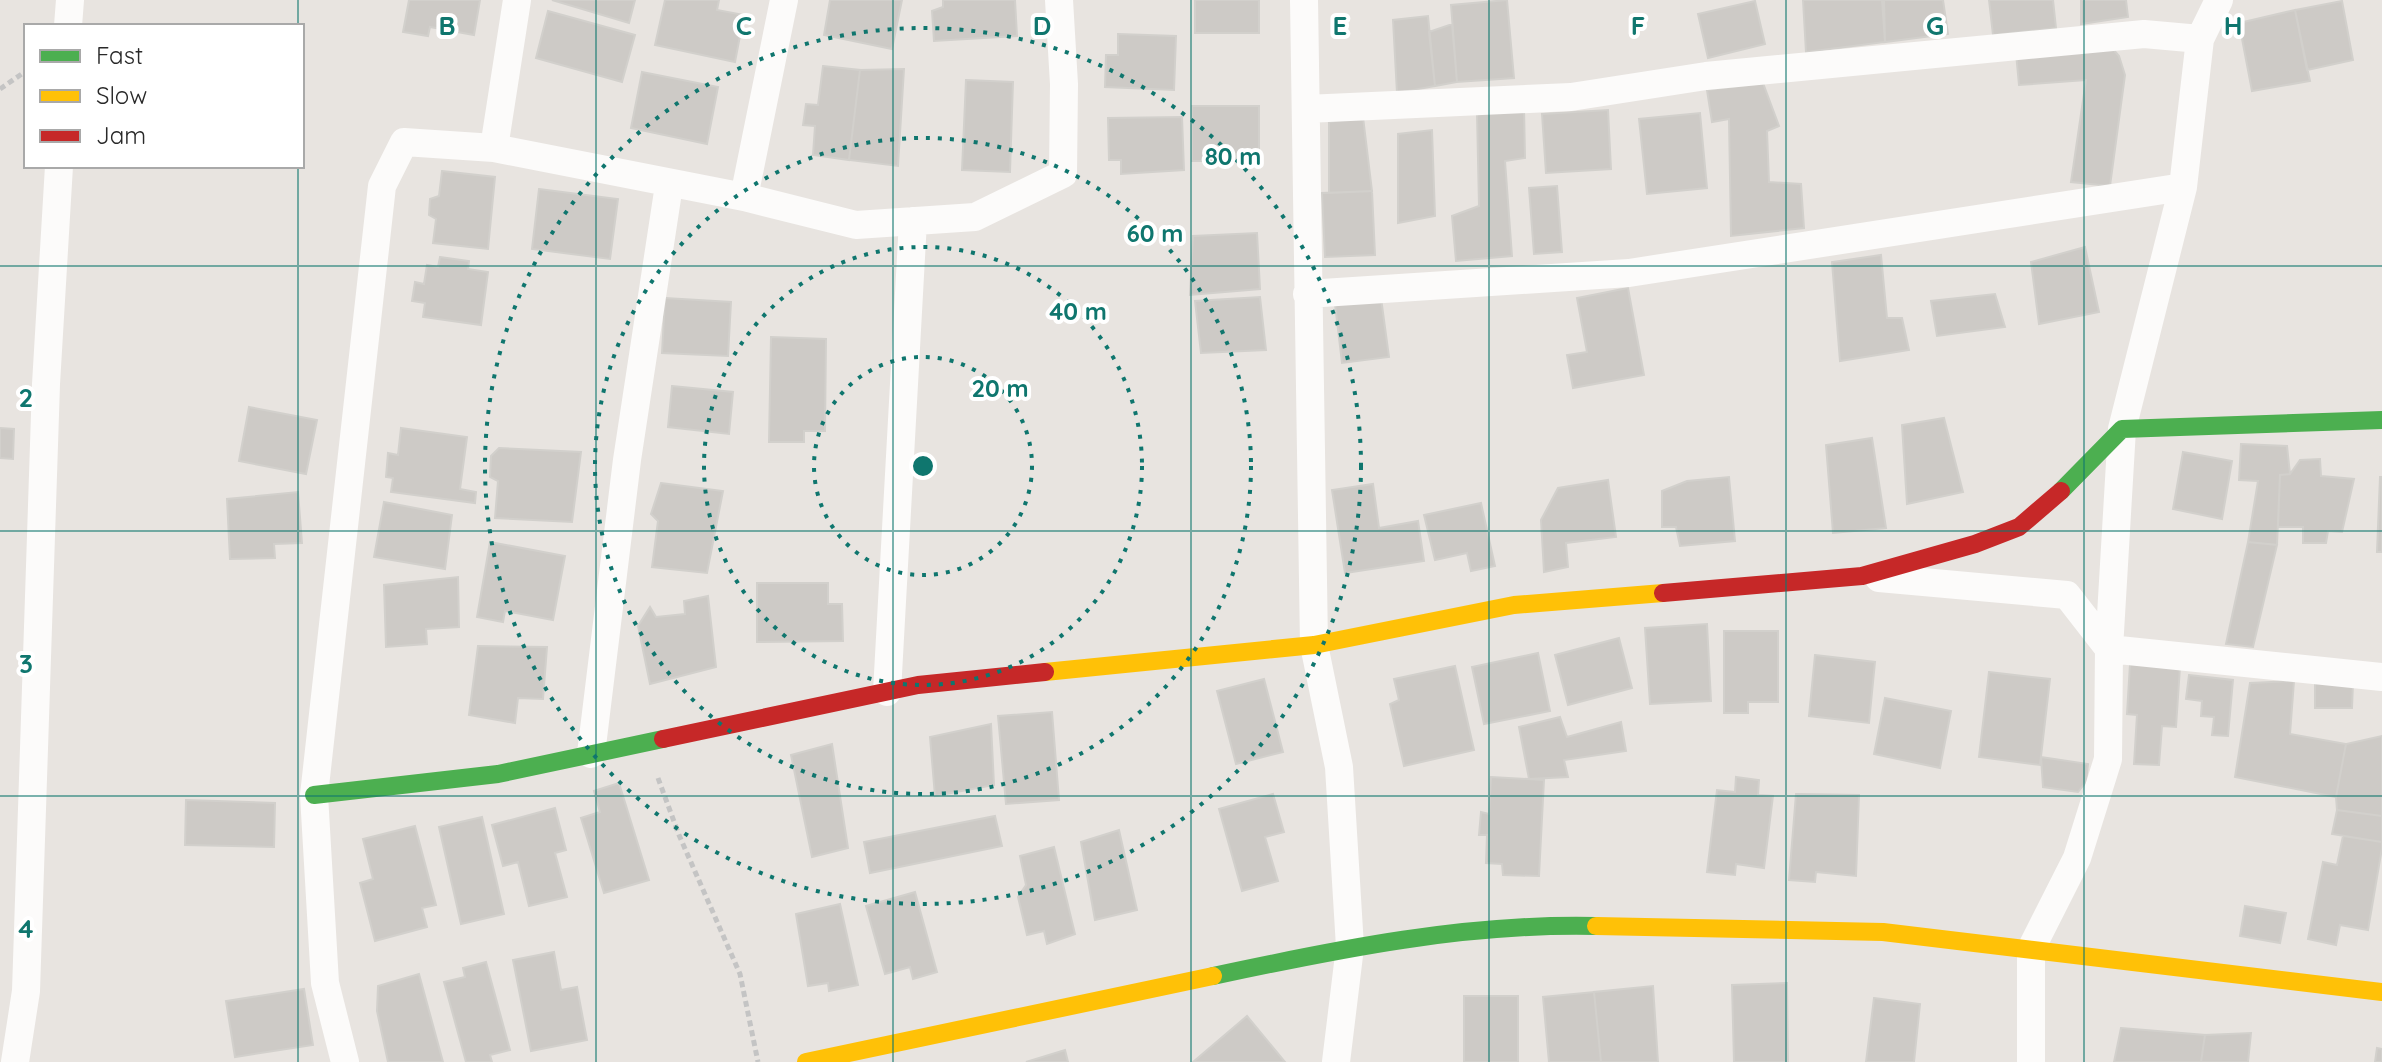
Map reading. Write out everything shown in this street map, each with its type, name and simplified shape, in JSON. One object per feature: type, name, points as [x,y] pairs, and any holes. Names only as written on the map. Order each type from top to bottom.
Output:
[{"type":"street","points":[[68,24],[70,0]]},
{"type":"street","points":[[494,148],[517,0]]},
{"type":"street","points":[[744,197],[784,0]]},
{"type":"street","points":[[345,1062],[325,983],[314,795],[382,186],[404,142],[494,148],[669,185],[744,197],[856,225],[975,217],[1063,174],[1064,84],[1059,0]]},
{"type":"street","points":[[1304,0],[1314,645],[1339,767],[1350,947],[1336,1062]]},
{"type":"street","points":[[2031,1062],[2031,949],[2077,858],[2108,759],[2109,649],[2122,429],[2183,187],[2200,39],[2219,0]]},
{"type":"street","points":[[1306,109],[1571,97],[1706,76],[2144,34],[2200,39]]},
{"type":"street","points":[[15,1062],[26,991],[46,384],[59,168]]},
{"type":"street","points":[[591,754],[627,460],[669,185]]},
{"type":"street","points":[[1307,294],[1629,273],[2183,187]]},
{"type":"street","points":[[887,692],[913,221]]},
{"type":"street","points":[[1862,576],[1975,544],[2019,527],[2064,489],[2122,429],[2382,420]]},
{"type":"street","points":[[314,795],[498,774],[918,685],[1314,645],[1514,605],[1862,576],[2067,595],[2109,649],[2382,677]]},
{"type":"street","points":[[806,1062],[1350,947],[1544,925],[1883,932],[2382,992]]},
{"type":"path","points":[[0,89],[24,72]]},
{"type":"path","points":[[645,744],[679,835],[740,974],[758,1062]]},
{"type":"building","points":[[409,0],[480,0],[474,35],[430,27],[428,36],[403,32]]},
{"type":"building","points":[[552,0],[635,0],[629,23]]},
{"type":"building","points":[[665,0],[719,0],[717,10],[744,15],[735,62],[655,45]]},
{"type":"building","points":[[830,0],[902,0],[892,49],[824,35]]},
{"type":"building","points":[[943,0],[1015,0],[1017,36],[934,41],[932,11],[943,7]]},
{"type":"building","points":[[1195,0],[1259,0],[1259,33],[1195,33]]},
{"type":"building","points":[[1507,0],[1514,78],[1457,82],[1451,5]]},
{"type":"building","points":[[1803,0],[1882,0],[1885,42],[1806,52]]},
{"type":"building","points":[[1884,0],[1943,0],[1948,34],[1885,42]]},
{"type":"building","points":[[1989,0],[2053,0],[2056,28],[1993,35]]},
{"type":"building","points":[[2081,0],[2126,0],[2128,17],[2081,24]]},
{"type":"building","points":[[1755,1],[1765,44],[1708,58],[1698,14]]},
{"type":"building","points":[[2342,1],[2353,60],[2307,70],[2295,10]]},
{"type":"building","points":[[2295,10],[2310,81],[2252,91],[2239,23]]},
{"type":"building","points":[[548,11],[635,35],[622,82],[536,58]]},
{"type":"building","points":[[1428,16],[1435,86],[1397,93],[1393,20]]},
{"type":"building","points":[[1452,24],[1457,82],[1435,86],[1429,32]]},
{"type":"building","points":[[1118,34],[1176,36],[1174,90],[1105,87],[1106,55],[1118,55]]},
{"type":"building","points":[[2112,48],[2119,56],[2125,75],[2110,186],[2071,182],[2086,80],[2019,85],[2016,53]]},
{"type":"building","points":[[823,66],[860,70],[849,160],[813,155],[815,126],[803,125],[806,104],[818,105]]},
{"type":"building","points":[[904,69],[898,166],[849,160],[860,70]]},
{"type":"building","points":[[642,72],[718,87],[707,144],[631,128]]},
{"type":"building","points":[[966,80],[1013,82],[1010,172],[962,170]]},
{"type":"building","points":[[1763,83],[1779,126],[1767,131],[1769,182],[1801,184],[1804,228],[1731,236],[1729,119],[1712,122],[1707,90]]},
{"type":"building","points":[[1192,106],[1259,106],[1259,161],[1192,161]]},
{"type":"building","points":[[1524,107],[1525,158],[1505,161],[1512,256],[1456,261],[1452,216],[1479,206],[1477,113]]},
{"type":"building","points":[[1608,110],[1611,169],[1546,173],[1542,114]]},
{"type":"building","points":[[1700,113],[1707,188],[1647,194],[1639,119]]},
{"type":"building","points":[[1182,117],[1184,170],[1121,174],[1121,160],[1109,160],[1108,118]]},
{"type":"building","points":[[1363,117],[1372,191],[1329,193],[1329,122]]},
{"type":"building","points":[[1432,130],[1435,216],[1398,223],[1398,134]]},
{"type":"building","points":[[442,171],[495,177],[488,249],[433,243],[436,219],[429,215],[430,199],[439,196]]},
{"type":"building","points":[[1557,186],[1562,252],[1534,254],[1529,188]]},
{"type":"building","points":[[539,189],[618,199],[610,259],[532,249]]},
{"type":"building","points":[[1372,191],[1375,255],[1325,257],[1322,193]]},
{"type":"building","points":[[1257,233],[1260,289],[1190,295],[1193,236]]},
{"type":"building","points":[[2085,247],[2099,312],[2039,324],[2031,262]]},
{"type":"building","points":[[1881,255],[1887,318],[1902,318],[1909,350],[1840,361],[1832,262]]},
{"type":"building","points":[[440,257],[469,261],[468,269],[488,272],[481,325],[423,317],[425,303],[412,301],[415,282],[424,284],[427,265],[438,267]]},
{"type":"building","points":[[1628,288],[1644,375],[1573,388],[1567,355],[1587,352],[1577,298]]},
{"type":"building","points":[[1995,294],[2005,327],[1937,336],[1931,301]]},
{"type":"building","points":[[1260,297],[1266,350],[1201,353],[1195,301]]},
{"type":"building","points":[[665,298],[731,302],[728,356],[662,353]]},
{"type":"building","points":[[1381,298],[1389,357],[1342,363],[1335,304]]},
{"type":"building","points":[[771,337],[826,339],[825,431],[804,431],[804,442],[769,442]]},
{"type":"building","points":[[672,386],[733,392],[729,434],[668,427]]},
{"type":"building","points":[[249,407],[317,420],[306,474],[239,461]]},
{"type":"building","points":[[1944,418],[1963,492],[1907,504],[1902,425]]},
{"type":"building","points":[[0,428],[14,429],[13,459],[0,458]]},
{"type":"building","points":[[401,428],[467,437],[460,489],[476,492],[475,503],[391,492],[393,478],[386,477],[388,453],[398,455]]},
{"type":"building","points":[[1872,438],[1886,528],[1833,533],[1826,445]]},
{"type":"building","points":[[2241,444],[2287,446],[2290,474],[2280,475],[2277,545],[2248,542],[2258,481],[2239,480]]},
{"type":"building","points":[[499,448],[581,452],[572,522],[495,518],[498,481],[490,477],[491,456]]},
{"type":"building","points":[[2183,452],[2232,461],[2222,519],[2173,509]]},
{"type":"building","points":[[2320,459],[2321,476],[2354,479],[2342,532],[2328,531],[2326,543],[2303,543],[2303,527],[2278,527],[2280,475],[2290,474],[2300,460]]},
{"type":"building","points":[[1729,477],[1735,541],[1680,546],[1676,527],[1662,527],[1662,491],[1687,481]]},
{"type":"building","points":[[2380,477],[2382,552],[2377,552]]},
{"type":"building","points":[[1608,480],[1616,537],[1566,543],[1568,567],[1544,572],[1541,520],[1558,488]]},
{"type":"building","points":[[661,483],[723,491],[707,573],[652,567],[658,521],[651,514]]},
{"type":"building","points":[[1373,484],[1379,528],[1418,521],[1424,561],[1345,573],[1332,490]]},
{"type":"building","points":[[298,492],[302,543],[274,544],[275,558],[230,559],[227,499]]},
{"type":"building","points":[[384,502],[452,515],[445,569],[374,557]]},
{"type":"building","points":[[1481,503],[1495,566],[1471,571],[1467,553],[1435,560],[1424,515]]},
{"type":"building","points":[[490,542],[565,556],[553,620],[505,611],[503,622],[477,617]]},
{"type":"building","points":[[2248,542],[2277,545],[2253,647],[2226,644]]},
{"type":"building","points":[[458,577],[459,627],[426,629],[427,644],[386,647],[384,585]]},
{"type":"building","points":[[757,583],[828,583],[828,604],[842,604],[843,641],[757,642]]},
{"type":"building","points":[[708,596],[716,667],[650,684],[638,626],[650,607],[656,617],[685,614],[684,601]]},
{"type":"building","points":[[1707,624],[1711,701],[1650,704],[1645,628]]},
{"type":"building","points":[[1724,631],[1778,631],[1778,702],[1748,702],[1748,713],[1724,713]]},
{"type":"building","points":[[1619,638],[1632,688],[1568,705],[1555,655]]},
{"type":"building","points":[[478,646],[547,647],[543,699],[518,698],[515,723],[469,715]]},
{"type":"building","points":[[1538,653],[1550,711],[1484,724],[1472,667]]},
{"type":"building","points":[[1815,655],[1875,662],[1869,723],[1809,716]]},
{"type":"building","points":[[2130,664],[2180,667],[2176,727],[2162,726],[2159,765],[2134,764],[2137,715],[2127,714]]},
{"type":"building","points":[[1455,666],[1474,750],[1404,766],[1390,704],[1399,700],[1394,679]]},
{"type":"building","points":[[1989,672],[2050,679],[2040,765],[1979,757]]},
{"type":"building","points":[[2189,675],[2233,680],[2228,736],[2212,735],[2214,717],[2201,716],[2202,701],[2186,699]]},
{"type":"building","points":[[1264,679],[1283,752],[1236,764],[1217,691]]},
{"type":"building","points":[[2294,681],[2290,734],[2346,744],[2336,797],[2235,777],[2250,683]]},
{"type":"building","points":[[2315,683],[2353,683],[2352,708],[2315,708]]},
{"type":"building","points":[[1885,698],[1951,711],[1940,768],[1874,754]]},
{"type":"building","points":[[1052,712],[1059,800],[1006,804],[998,716]]},
{"type":"building","points":[[1560,717],[1567,737],[1621,722],[1626,751],[1564,760],[1568,777],[1529,779],[1519,727]]},
{"type":"building","points":[[991,724],[994,785],[935,796],[930,737]]},
{"type":"building","points":[[2382,736],[2382,816],[2337,810],[2336,797],[2346,744]]},
{"type":"building","points":[[832,744],[848,848],[812,857],[791,755]]},
{"type":"building","points":[[2041,757],[2088,764],[2086,782],[2078,792],[2043,787]]},
{"type":"building","points":[[1491,777],[1544,780],[1539,876],[1503,875],[1502,864],[1486,863],[1487,835],[1479,835],[1481,812],[1489,814]]},
{"type":"building","points":[[1736,777],[1759,780],[1758,795],[1773,796],[1764,868],[1736,864],[1735,875],[1707,872],[1717,790],[1735,792]]},
{"type":"building","points":[[619,783],[649,880],[604,893],[581,818],[600,812],[594,791]]},
{"type":"building","points":[[1273,794],[1284,832],[1265,837],[1278,881],[1242,891],[1219,809]]},
{"type":"building","points":[[1796,794],[1859,795],[1856,876],[1816,872],[1815,882],[1789,880]]},
{"type":"building","points":[[186,800],[275,803],[274,847],[185,845]]},
{"type":"building","points":[[555,808],[566,850],[555,853],[567,897],[529,906],[518,862],[503,866],[492,825]]},
{"type":"building","points":[[2337,810],[2382,816],[2382,842],[2332,834]]},
{"type":"building","points":[[995,816],[1002,846],[870,873],[864,842]]},
{"type":"building","points":[[482,817],[504,914],[461,924],[439,827]]},
{"type":"building","points":[[415,826],[436,905],[422,908],[427,927],[375,941],[360,883],[373,879],[363,839]]},
{"type":"building","points":[[1119,830],[1137,910],[1095,920],[1081,842]]},
{"type":"building","points":[[2343,836],[2382,842],[2382,848],[2368,930],[2340,925],[2336,945],[2308,939],[2323,862],[2337,865]]},
{"type":"building","points":[[1054,847],[1075,934],[1047,944],[1044,931],[1027,935],[1018,897],[1026,885],[1020,856]]},
{"type":"building","points":[[915,892],[937,972],[913,979],[910,967],[885,974],[866,906]]},
{"type":"building","points":[[840,904],[858,985],[829,991],[828,983],[808,986],[796,914]]},
{"type":"building","points":[[2245,906],[2286,913],[2280,943],[2240,936]]},
{"type":"building","points":[[554,952],[561,990],[577,987],[587,1040],[531,1051],[513,960]]},
{"type":"building","points":[[486,962],[510,1050],[490,1055],[492,1062],[466,1062],[444,982],[465,977],[463,968]]},
{"type":"building","points":[[419,974],[443,1062],[388,1062],[377,1011],[378,986]]},
{"type":"building","points":[[1787,983],[1788,1062],[1734,1062],[1732,985]]},
{"type":"building","points":[[1653,986],[1658,1062],[1601,1062],[1594,992]]},
{"type":"building","points":[[304,989],[313,1045],[235,1057],[226,1001]]},
{"type":"building","points":[[1594,992],[1601,1062],[1549,1062],[1543,997]]},
{"type":"building","points":[[1464,996],[1518,996],[1518,1062],[1464,1062]]},
{"type":"building","points":[[1874,998],[1920,1004],[1914,1062],[1866,1062]]},
{"type":"building","points":[[1247,1016],[1285,1062],[1193,1062]]},
{"type":"building","points":[[2121,1028],[2205,1035],[2201,1062],[2114,1062]]},
{"type":"building","points":[[2251,1033],[2248,1062],[2201,1062],[2205,1035]]},
{"type":"building","points":[[2377,1048],[2382,1049],[2382,1062],[2375,1062]]},
{"type":"building","points":[[1065,1050],[1068,1062],[1026,1062]]},
{"type":"traffic: fast","points":[[2061,491],[2122,429],[2382,420]]},
{"type":"traffic: fast","points":[[314,795],[498,774],[663,739]]},
{"type":"traffic: fast","points":[[1213,976],[1308,956],[1451,933],[1596,926]]},
{"type":"traffic: slow","points":[[1045,672],[1314,645],[1514,605],[1663,593]]},
{"type":"traffic: slow","points":[[1596,926],[1883,932],[2382,992]]},
{"type":"traffic: slow","points":[[806,1062],[1213,976]]},
{"type":"traffic: jam","points":[[1663,593],[1862,576],[1975,544],[2019,527],[2061,491]]},
{"type":"traffic: jam","points":[[663,739],[918,685],[1045,672]]}]
